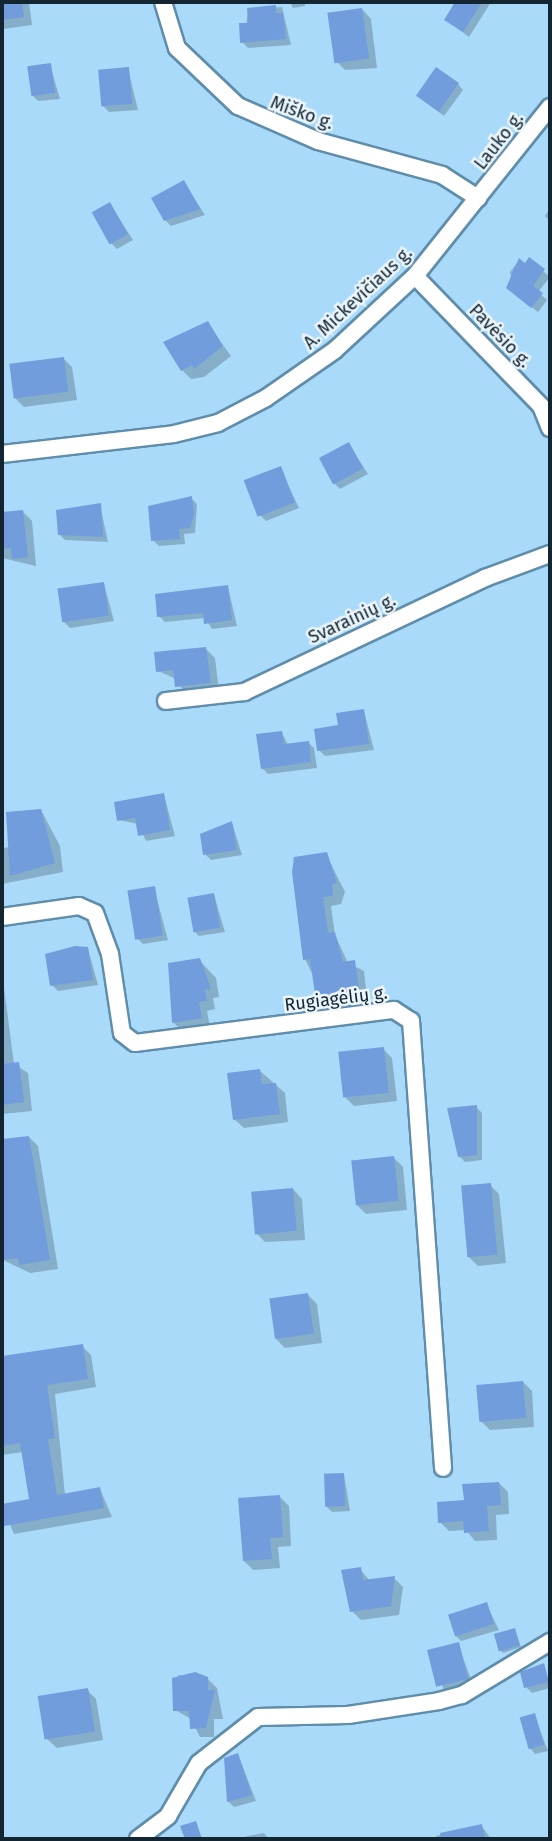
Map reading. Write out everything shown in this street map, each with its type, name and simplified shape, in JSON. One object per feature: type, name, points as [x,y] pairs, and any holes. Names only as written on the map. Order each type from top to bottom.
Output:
[{"type":"street","name":"Miško g.","points":[[163,2],[177,48],[238,106],[318,141],[442,175],[478,198]]},
{"type":"street","name":"Lauko g.","points":[[478,198],[550,107]]},
{"type":"street","name":"A. Mickevičiaus g.","points":[[2,454],[218,423],[335,350],[415,276],[478,198]]},
{"type":"street","name":"Pavėsio g.","points":[[415,276],[541,406],[550,428]]},
{"type":"street","name":"Svarainių g.","points":[[166,701],[244,692],[485,578],[550,554]]},
{"type":"street","name":"Rugiagėlių g.","points":[[2,918],[79,906],[95,913],[110,954],[122,1033],[135,1043],[394,1010],[411,1021],[443,1468]]},
{"type":"street","points":[[138,1839],[169,1816],[199,1763],[258,1717],[348,1715],[450,1698],[550,1642]]},
{"type":"building","points":[[2,2],[22,2],[24,17],[2,20]]},
{"type":"building","points":[[455,2],[482,2],[463,32],[444,20]]},
{"type":"building","points":[[276,5],[276,13],[283,13],[286,39],[240,43],[239,23],[248,23],[247,8]]},
{"type":"building","points":[[362,8],[369,59],[334,63],[327,13]]},
{"type":"building","points":[[51,63],[55,93],[31,96],[27,66]]},
{"type":"building","points":[[129,67],[132,104],[101,107],[98,70]]},
{"type":"building","points":[[436,67],[459,83],[439,112],[416,96]]},
{"type":"building","points":[[184,180],[200,209],[164,221],[151,198]]},
{"type":"building","points":[[110,202],[128,234],[110,245],[92,212]]},
{"type":"building","points":[[529,257],[545,269],[533,286],[543,293],[531,308],[506,288],[519,258],[525,263]]},
{"type":"building","points":[[208,321],[223,346],[194,369],[192,365],[181,371],[163,342]]},
{"type":"building","points":[[64,357],[68,392],[14,398],[9,364]]},
{"type":"building","points":[[349,442],[363,468],[333,484],[319,458]]},
{"type":"building","points":[[281,466],[295,502],[258,517],[244,480]]},
{"type":"building","points":[[192,496],[194,515],[190,528],[179,529],[180,539],[151,541],[148,506]]},
{"type":"building","points":[[101,503],[103,537],[58,535],[56,510]]},
{"type":"building","points":[[23,510],[28,557],[12,559],[11,548],[2,549],[2,512]]},
{"type":"building","points":[[104,582],[109,616],[62,622],[57,589]]},
{"type":"building","points":[[228,585],[232,620],[204,624],[203,613],[157,617],[155,594]]},
{"type":"building","points":[[206,647],[211,683],[175,687],[173,670],[156,672],[154,652]]},
{"type":"building","points":[[364,709],[369,744],[317,751],[314,729],[338,725],[336,713]]},
{"type":"building","points":[[282,731],[284,744],[309,741],[311,762],[261,769],[256,734]]},
{"type":"building","points":[[164,793],[170,830],[138,836],[135,818],[117,821],[114,802]]},
{"type":"building","points":[[41,809],[55,863],[10,876],[6,812]]},
{"type":"building","points":[[232,821],[237,850],[203,855],[200,834]]},
{"type":"building","points":[[327,852],[337,883],[332,884],[333,896],[323,897],[328,933],[335,932],[343,962],[355,960],[359,990],[315,994],[310,959],[303,960],[292,872],[294,857]]},
{"type":"building","points":[[155,886],[163,935],[135,940],[127,890]]},
{"type":"building","points":[[214,893],[220,927],[193,932],[187,898]]},
{"type":"building","points":[[75,946],[88,947],[93,980],[50,986],[45,954]]},
{"type":"building","points":[[200,958],[211,989],[205,990],[207,1001],[199,1002],[202,1018],[172,1023],[168,963]]},
{"type":"building","points":[[384,1047],[389,1093],[343,1098],[338,1052]]},
{"type":"building","points":[[19,1062],[24,1102],[2,1105],[2,1064]]},
{"type":"building","points":[[260,1069],[262,1084],[276,1083],[280,1114],[233,1120],[227,1073]]},
{"type":"building","points":[[477,1105],[477,1155],[458,1157],[447,1108]]},
{"type":"building","points":[[29,1136],[50,1260],[19,1265],[18,1258],[2,1260],[2,1139]]},
{"type":"building","points":[[394,1156],[399,1201],[356,1205],[351,1160]]},
{"type":"building","points":[[491,1183],[497,1255],[467,1257],[461,1186]]},
{"type":"building","points":[[293,1188],[297,1231],[255,1234],[251,1192]]},
{"type":"building","points":[[308,1293],[314,1334],[275,1339],[269,1298]]},
{"type":"building","points":[[83,1344],[88,1379],[47,1385],[55,1438],[48,1439],[57,1495],[100,1487],[104,1508],[4,1526],[2,1504],[29,1499],[20,1443],[2,1446],[2,1356]]},
{"type":"building","points":[[523,1381],[526,1418],[479,1422],[476,1385]]},
{"type":"building","points":[[344,1473],[345,1506],[325,1507],[324,1474]]},
{"type":"building","points":[[499,1482],[501,1505],[487,1506],[489,1531],[464,1533],[463,1521],[438,1523],[437,1502],[464,1500],[462,1484]]},
{"type":"building","points":[[280,1495],[283,1537],[270,1538],[272,1559],[243,1561],[238,1498]]},
{"type":"building","points":[[361,1567],[363,1580],[395,1576],[391,1606],[350,1612],[341,1570]]},
{"type":"building","points":[[487,1602],[494,1624],[455,1637],[448,1615]]},
{"type":"building","points":[[515,1628],[520,1645],[499,1651],[494,1634]]},
{"type":"building","points":[[459,1642],[468,1679],[436,1687],[427,1650]]},
{"type":"building","points":[[544,1663],[549,1682],[524,1688],[520,1672]]},
{"type":"building","points":[[195,1672],[208,1677],[208,1690],[215,1690],[206,1728],[190,1729],[189,1711],[173,1711],[172,1678]]},
{"type":"building","points":[[88,1688],[95,1731],[45,1739],[38,1696]]},
{"type":"building","points":[[535,1713],[544,1745],[529,1749],[520,1717]]},
{"type":"building","points":[[238,1753],[252,1795],[227,1802],[224,1758]]},
{"type":"building","points":[[196,1821],[202,1839],[185,1839],[180,1826]]},
{"type":"building","points":[[482,1824],[485,1839],[441,1839],[440,1833]]}]
